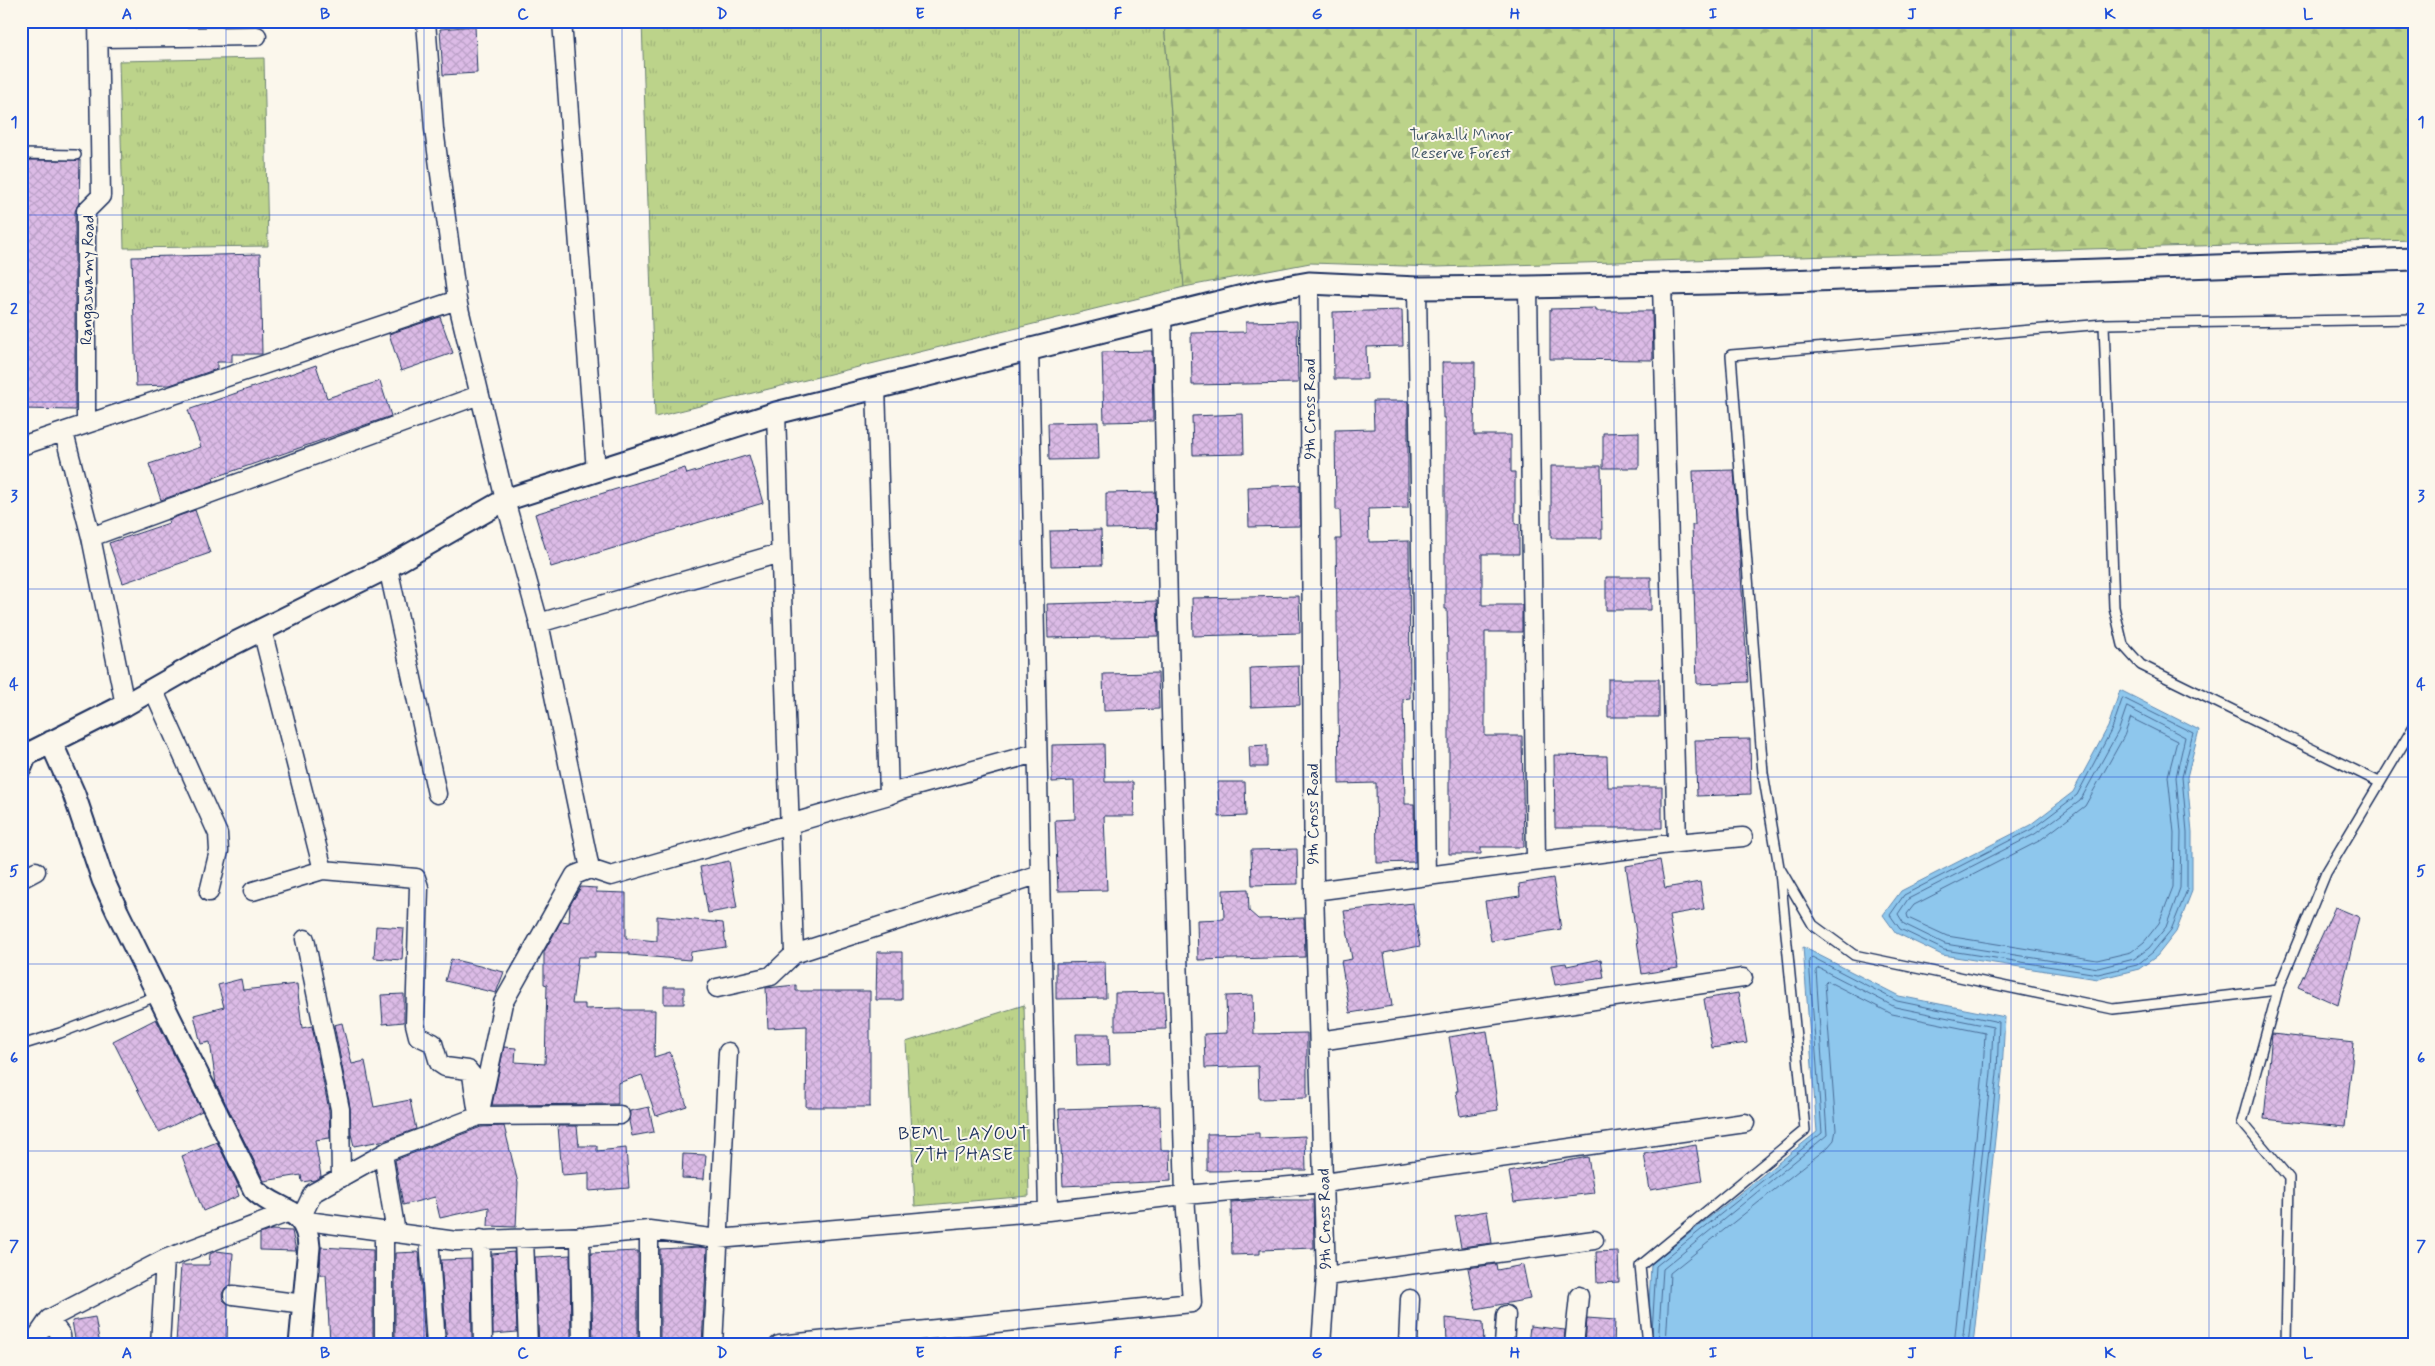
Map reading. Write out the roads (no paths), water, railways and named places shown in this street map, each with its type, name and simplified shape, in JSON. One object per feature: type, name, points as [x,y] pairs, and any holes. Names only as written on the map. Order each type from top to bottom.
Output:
[{"type":"street","points":[[426,21],[434,129],[458,300],[505,500],[539,623],[590,869]]},
{"type":"street","points":[[562,21],[596,471]]},
{"type":"street","points":[[98,30],[257,36]]},
{"type":"street","name":"Rangaswamy Road","points":[[86,424],[86,210],[101,196],[98,30]]},
{"type":"street","points":[[23,759],[51,742],[125,705],[262,630],[388,567],[505,500],[776,413],[876,386],[1263,291],[1309,283],[1417,288],[1528,287],[2414,259]]},
{"type":"street","name":"9th Cross Road","points":[[1309,283],[1314,892],[1326,1276],[1321,1345]]},
{"type":"street","points":[[1662,284],[1677,843]]},
{"type":"street","points":[[1528,287],[1536,860]]},
{"type":"street","points":[[1417,288],[1426,876]]},
{"type":"street","points":[[21,446],[458,300]]},
{"type":"street","points":[[779,1345],[1192,1303],[1186,1195],[1168,627],[1162,315]]},
{"type":"street","points":[[1029,348],[1036,753],[1048,1211]]},
{"type":"street","points":[[876,386],[889,795]]},
{"type":"street","points":[[90,537],[479,395]]},
{"type":"street","points":[[776,413],[788,824],[794,954]]},
{"type":"street","points":[[64,433],[90,537],[125,705]]},
{"type":"street","points":[[539,623],[780,553]]},
{"type":"street","points":[[388,567],[437,794]]},
{"type":"street","points":[[262,630],[323,870]]},
{"type":"street","points":[[153,689],[218,834],[219,851],[209,892]]},
{"type":"street","points":[[51,742],[74,794],[103,880],[254,1189],[273,1204],[296,1216],[456,1241],[580,1236],[649,1230],[718,1239],[1048,1211],[1186,1195],[1324,1183],[1746,1123]]},
{"type":"street","points":[[479,1116],[503,1003],[575,875],[590,869],[611,876],[901,790],[1036,753]]},
{"type":"street","points":[[1314,892],[1536,860],[1743,836]]},
{"type":"street","points":[[253,891],[323,870],[416,878],[419,887],[415,1024],[418,1036],[433,1042],[439,1063],[445,1067],[468,1070],[472,1075],[479,1116]]},
{"type":"street","points":[[717,988],[771,976],[794,954],[1040,874]]},
{"type":"street","points":[[306,939],[340,1109],[341,1178]]},
{"type":"street","points":[[1318,1041],[1743,978]]},
{"type":"street","points":[[713,1345],[728,1052]]},
{"type":"street","points":[[31,1345],[49,1319],[165,1259],[296,1216],[314,1193],[383,1154],[479,1116],[620,1115]]},
{"type":"street","points":[[383,1154],[390,1232],[384,1345]]},
{"type":"street","points":[[296,1216],[307,1233],[309,1247],[300,1345]]},
{"type":"street","points":[[649,1230],[649,1345]]},
{"type":"street","points":[[580,1236],[582,1345]]},
{"type":"street","points":[[429,1237],[436,1345]]},
{"type":"street","points":[[524,1238],[528,1345]]},
{"type":"street","points":[[481,1239],[483,1345]]},
{"type":"street","points":[[1326,1276],[1594,1240]]},
{"type":"street","points":[[160,1345],[165,1259]]},
{"type":"street","points":[[233,1295],[304,1304]]},
{"type":"street","points":[[1574,1345],[1579,1296]]},
{"type":"street","points":[[1408,1345],[1410,1299]]},
{"type":"street","points":[[1504,1345],[1506,1315]]},
{"type":"street","points":[[49,1319],[61,1335],[62,1345]]},
{"type":"lane","points":[[21,154],[76,155]]},
{"type":"lane","points":[[1648,1345],[1640,1266],[1805,1130],[1779,867],[1763,773],[1731,355],[2104,324],[2414,319]]},
{"type":"lane","points":[[2104,324],[2114,607],[2123,645],[2141,665],[2379,782]]},
{"type":"lane","points":[[2286,1345],[2289,1178],[2242,1122],[2278,990],[2326,873],[2414,726]]},
{"type":"lane","points":[[1779,867],[1813,925],[1854,955],[2113,1009],[2278,990]]},
{"type":"lane","points":[[21,1045],[60,1033],[159,995]]},
{"type":"water","points":[[2120,690],[2199,730],[2187,777],[2192,832],[2192,891],[2176,932],[2157,956],[2139,969],[2098,979],[1942,955],[1896,933],[1883,915],[1901,891],[2030,825],[2073,792],[2108,727]]},
{"type":"water","points":[[1803,947],[1899,996],[2005,1017],[2002,1073],[1973,1345],[1647,1345],[1651,1264],[1817,1132]]},
{"type":"district","name":"BEML LAYOUT 7TH PHASE","points":[[964,1144]]},
{"type":"park label","name":"Turahalli Minor Reserve Forest","points":[[1461,144]]}]
